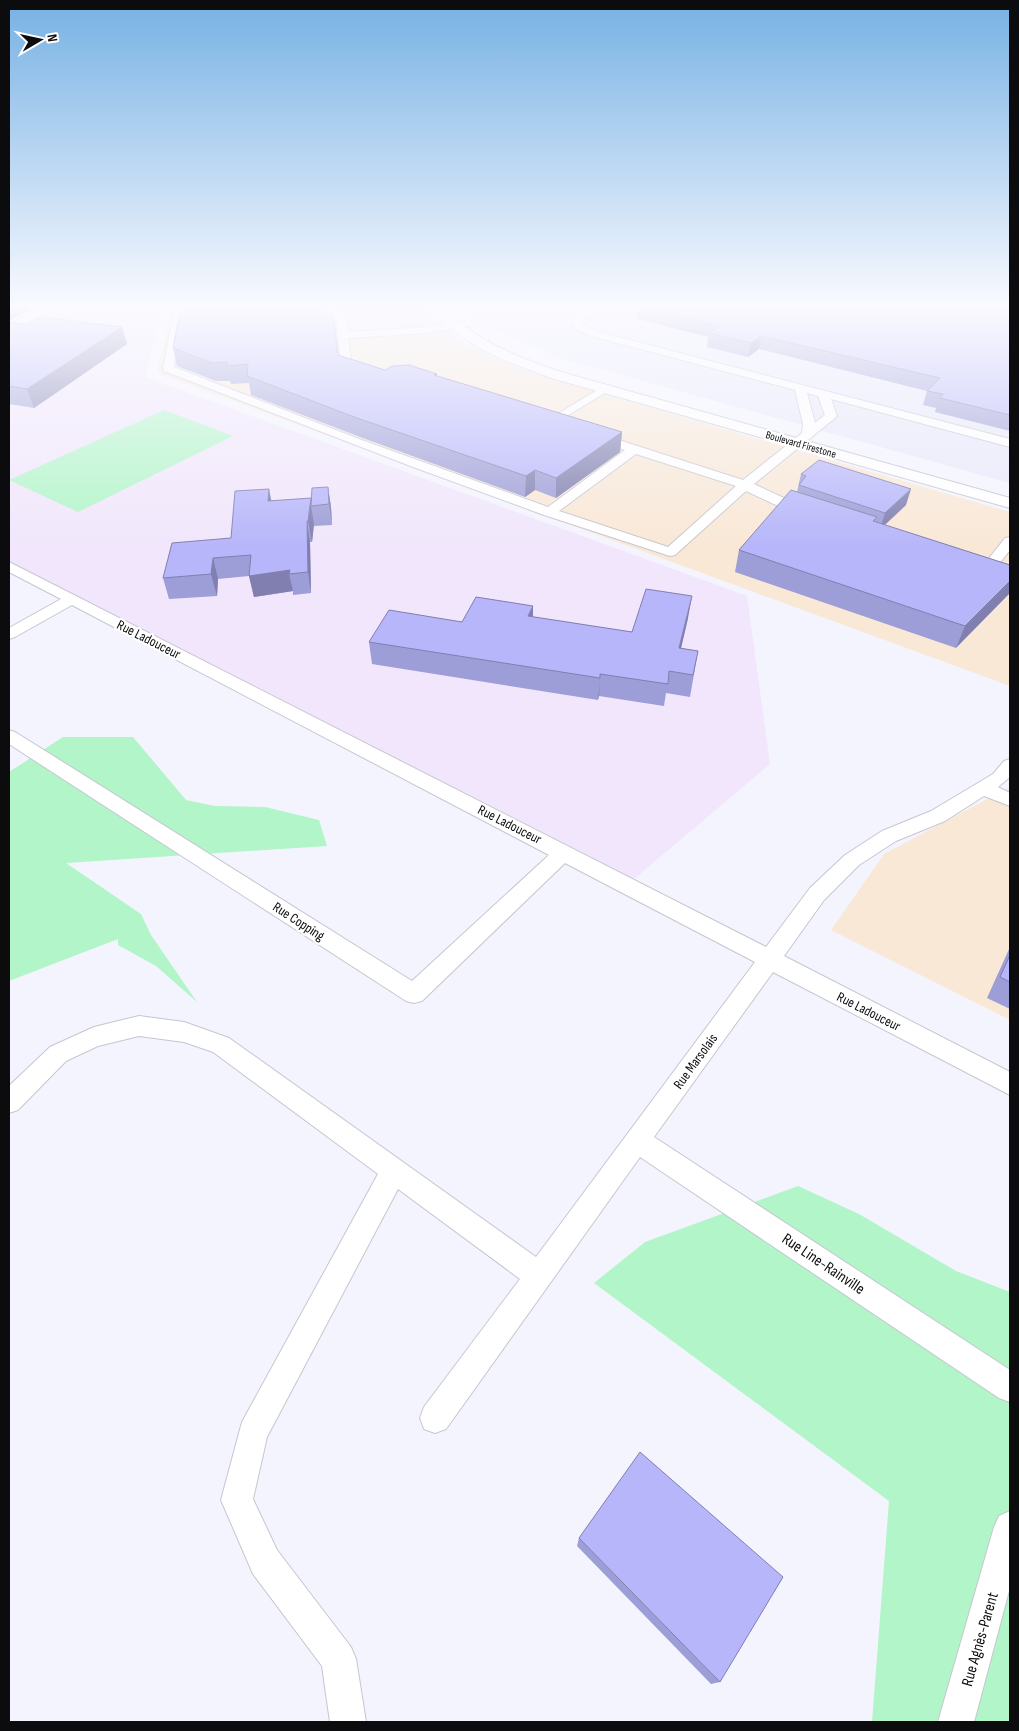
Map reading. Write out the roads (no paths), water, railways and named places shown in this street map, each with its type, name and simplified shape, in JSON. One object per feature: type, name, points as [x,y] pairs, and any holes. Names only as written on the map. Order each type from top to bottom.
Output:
[{"type":"main road","name":"Boulevard Firestone","points":[[593,386],[1010,493]]},
{"type":"main road","name":"Boulevard Firestone","points":[[621,386],[1010,503]]},
{"type":"street","points":[[210,386],[280,414],[549,512],[670,552],[745,485],[831,416],[823,394]]},
{"type":"street","points":[[792,386],[1010,443]]},
{"type":"street","points":[[800,388],[809,424],[802,439]]},
{"type":"street","points":[[550,422],[604,389]]},
{"type":"street","points":[[537,418],[564,427]]},
{"type":"street","points":[[587,434],[745,485],[783,503],[820,515]]},
{"type":"street","points":[[549,512],[634,450]]},
{"type":"street","points":[[1002,576],[982,569],[1010,541]]},
{"type":"street","name":"Rue Ladouceur","points":[[9,566],[1010,1084]]},
{"type":"street","points":[[9,634],[72,599]]},
{"type":"street","name":"Rue Copping","points":[[9,736],[414,994],[564,852]]},
{"type":"street","name":"Rue Marsolais","points":[[435,1418],[817,894],[852,860],[889,836],[938,816],[1000,778],[1010,765]]},
{"type":"street","points":[[983,788],[1010,800]]},
{"type":"street","points":[[9,1102],[58,1054],[94,1036],[139,1026],[184,1032],[221,1045],[538,1276]]},
{"type":"street","name":"Rue Line-Rainville","points":[[637,1140],[1010,1387]]},
{"type":"street","points":[[348,1722],[339,1659],[265,1562],[237,1500],[253,1433],[394,1171]]},
{"type":"street","name":"Rue Agnès-Parent","points":[[956,1722],[1010,1527]]}]
